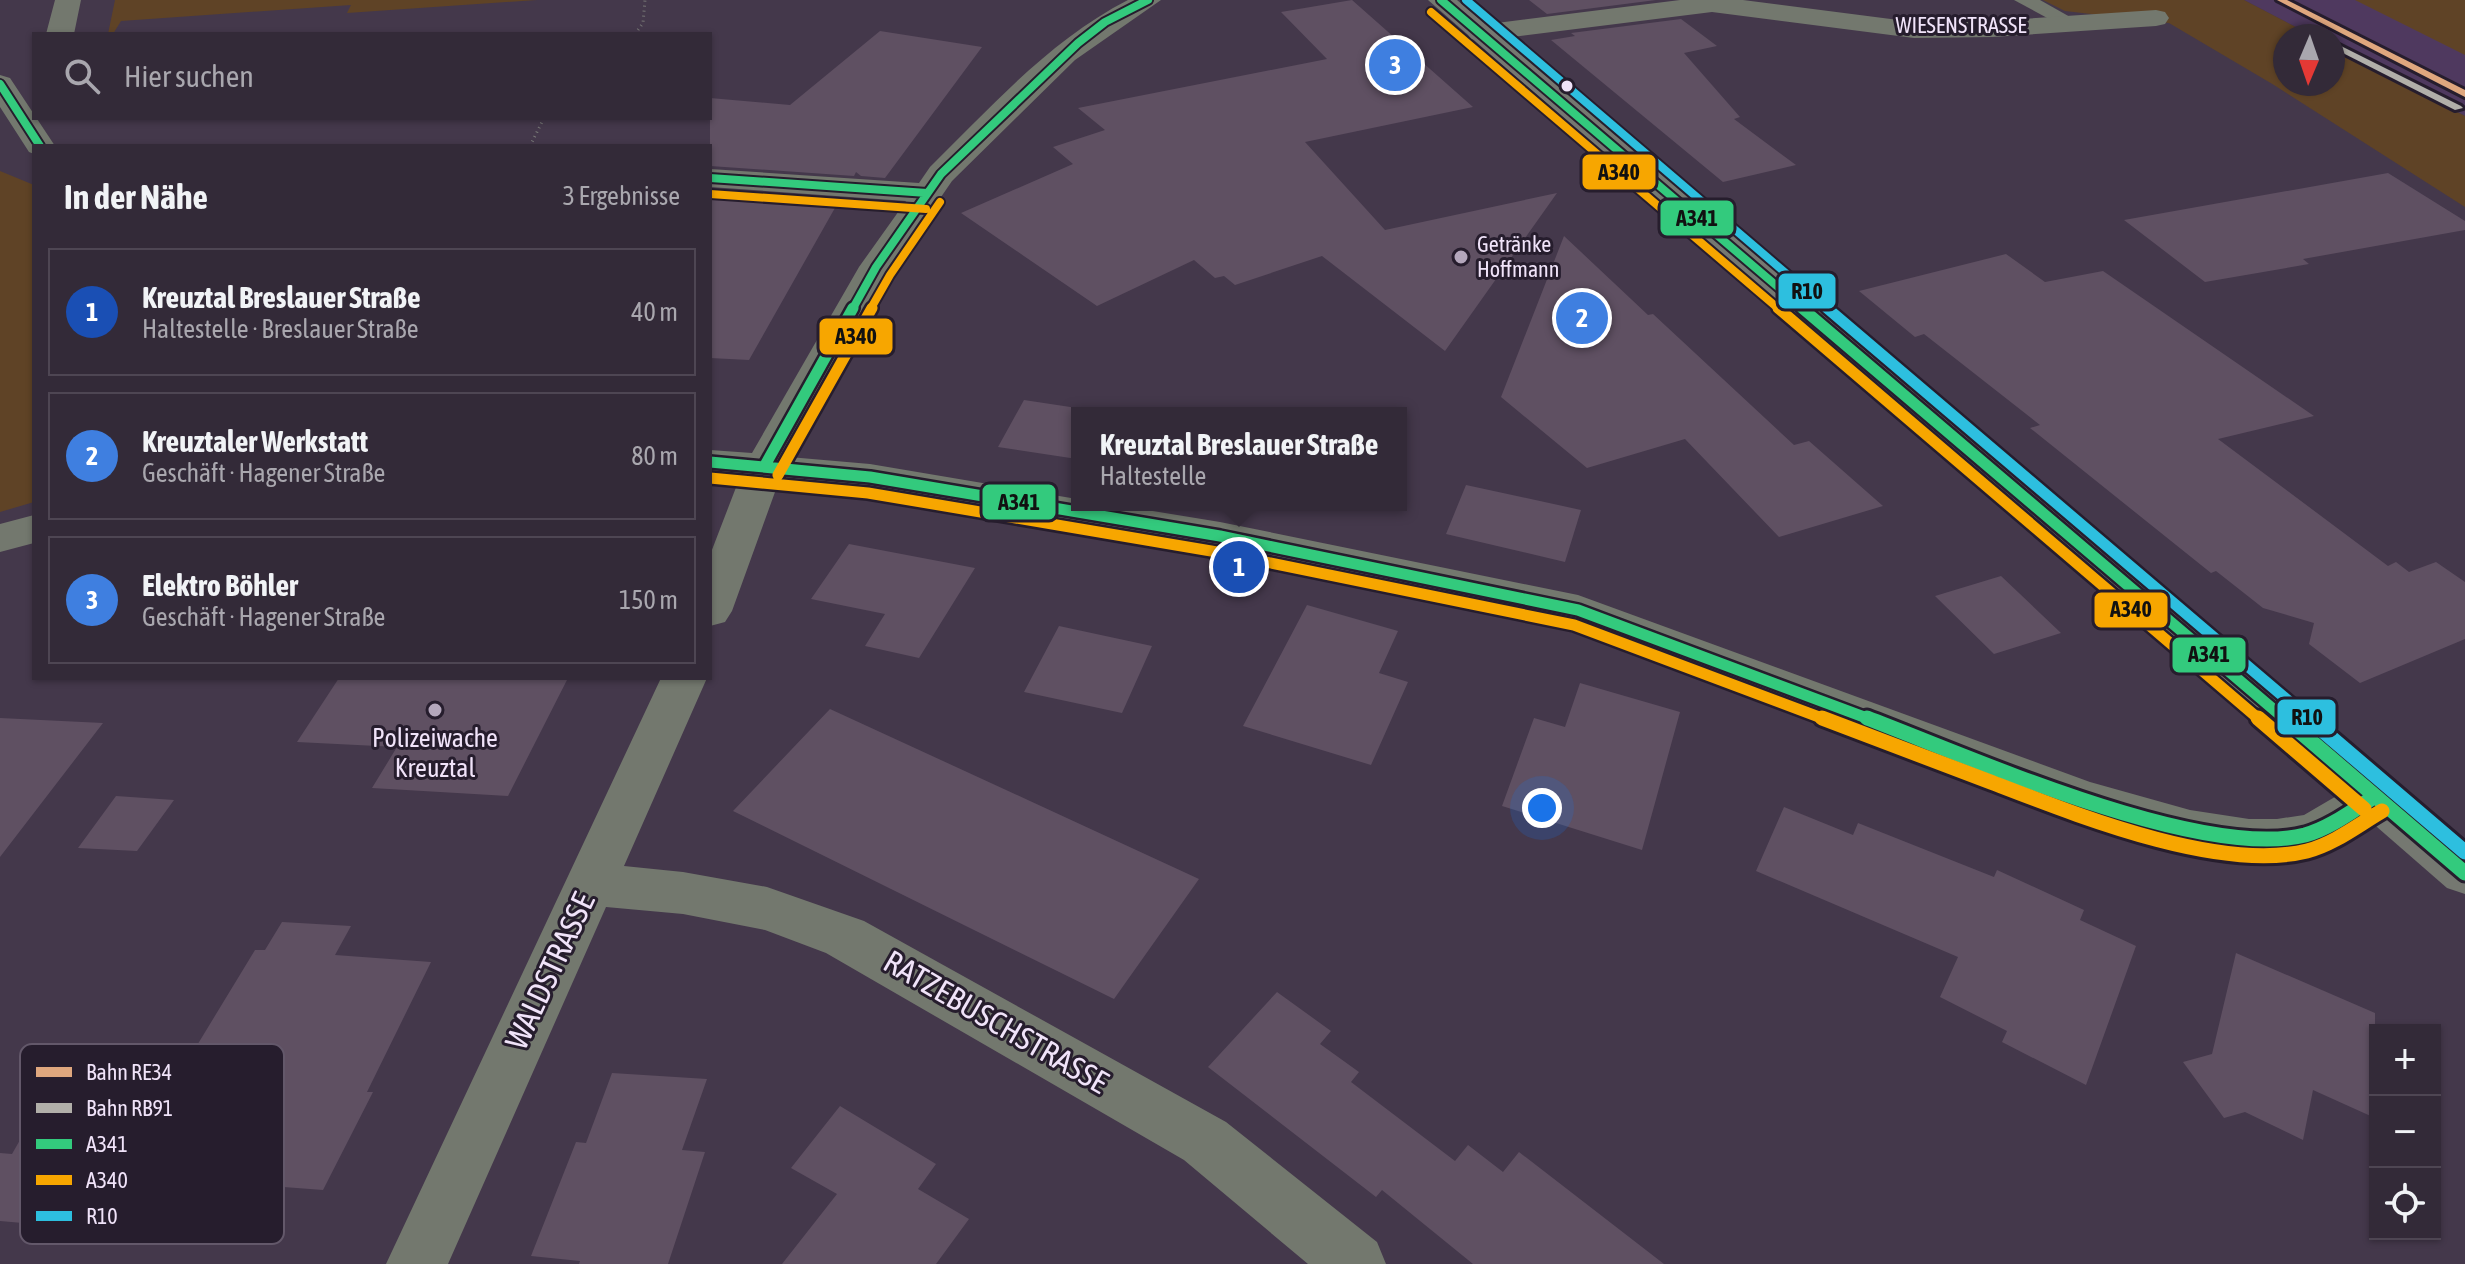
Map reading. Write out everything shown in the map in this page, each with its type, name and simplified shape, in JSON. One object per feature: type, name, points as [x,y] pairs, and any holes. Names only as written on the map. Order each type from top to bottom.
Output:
[{"type":"main road","points":[[1441,0],[2465,873]]},
{"type":"street","points":[[60,32],[68,0]]},
{"type":"street","points":[[712,606],[764,467],[876,267],[927,193],[941,174],[1078,43],[1105,22],[1148,0]]},
{"type":"street","name":"WIESENSTRASSE","points":[[1481,33],[1712,4],[1914,30],[1993,29],[2156,18]]},
{"type":"street","points":[[0,84],[39,144]]},
{"type":"street","points":[[50,144],[53,120]]},
{"type":"street","points":[[712,178],[927,193]]},
{"type":"street","points":[[712,462],[870,477],[1071,511]]},
{"type":"street","points":[[1072,511],[1220,536],[1578,610],[2077,797],[2219,835],[2276,841],[2307,835],[2374,797]]},
{"type":"street","points":[[0,538],[32,530]]},
{"type":"street","name":"WALDSTRASSE","points":[[417,1264],[683,680]]},
{"type":"street","name":"RATZEBUSCHSTRASSE","points":[[590,884],[683,893],[767,909],[845,937],[1205,1141],[1355,1264]]},
{"type":"lane","points":[[2024,0],[2069,22]]},
{"type":"path","points":[[636,32],[643,23],[645,0]]},
{"type":"path","points":[[532,144],[543,120]]},
{"type":"shaded area","points":[[115,0],[537,0],[347,13],[351,5],[121,21],[114,32],[108,32]]},
{"type":"shaded area","points":[[2043,0],[2244,0],[2290,24],[2273,24],[2273,84],[2169,23],[2065,11]]},
{"type":"shaded area","points":[[2244,0],[2358,0],[2465,53],[2465,116],[2345,53],[2345,24],[2290,24]]},
{"type":"shaded area","points":[[2355,0],[2465,0],[2465,55]]},
{"type":"shaded area","points":[[2345,53],[2465,116],[2465,207],[2291,96],[2345,96]]},
{"type":"shaded area","points":[[0,171],[32,184],[32,503],[0,512]]},
{"type":"building","points":[[1352,0],[1473,107],[1305,142],[1385,230],[1557,193],[1445,351],[1322,256],[1235,285],[1224,276],[1215,278],[1194,260],[1097,306],[961,213],[1073,164],[1053,147],[1105,130],[1078,108],[1327,59],[1281,12]]},
{"type":"building","points":[[1529,0],[1656,0],[1547,14]]},
{"type":"building","points":[[1681,19],[1717,46],[1684,53],[1740,117],[1734,119],[1796,165],[1723,182],[1551,40],[1575,36],[1571,33]]},
{"type":"building","points":[[880,31],[982,47],[885,178],[861,176],[856,172],[854,176],[712,166],[712,98],[790,105]]},
{"type":"building","points":[[2388,173],[2465,221],[2465,230],[2303,259],[2309,264],[2205,282],[2124,220]]},
{"type":"building","points":[[712,190],[840,199],[749,360],[712,358]]},
{"type":"building","points":[[1564,236],[1794,445],[1809,441],[1883,506],[1779,537],[1685,439],[1587,468],[1501,397]]},
{"type":"building","points":[[2006,254],[2045,282],[2103,271],[2314,416],[2218,439],[2388,566],[2396,562],[2409,572],[2436,562],[2465,582],[2465,639],[2360,683],[2309,644],[2314,623],[2263,608],[2216,571],[2211,573],[2030,428],[2040,425],[1924,334],[1915,337],[1859,291]]},
{"type":"building","points":[[1024,400],[1071,407],[1071,458],[998,447]]},
{"type":"building","points":[[1466,485],[1581,510],[1565,562],[1446,534]]},
{"type":"building","points":[[849,544],[975,568],[919,658],[865,646],[885,614],[811,599]]},
{"type":"building","points":[[2001,576],[2061,633],[1994,654],[1935,596]]},
{"type":"building","points":[[1307,605],[1398,631],[1379,673],[1408,682],[1371,765],[1243,726]]},
{"type":"building","points":[[1059,626],[1152,646],[1122,713],[1024,692]]},
{"type":"building","name":"Polizeiwache Kreuztal","points":[[338,680],[567,680],[508,796],[372,788],[397,747],[297,742]]},
{"type":"building","points":[[1580,683],[1680,712],[1642,850],[1502,806],[1534,718],[1565,727]]},
{"type":"building","points":[[830,709],[1199,879],[1114,999],[733,811]]},
{"type":"building","points":[[0,718],[103,723],[0,857]]},
{"type":"building","points":[[116,796],[174,800],[137,851],[78,848]]},
{"type":"building","points":[[1784,807],[1853,835],[1858,823],[1994,877],[1997,870],[2084,910],[2080,920],[2136,946],[2086,1085],[2002,1042],[2007,1031],[1940,997],[1958,957],[1756,871]]},
{"type":"building","points":[[282,922],[351,926],[335,955],[431,962],[367,1092],[373,1092],[323,1190],[284,1187],[284,1044],[198,1044],[255,950],[265,950]]},
{"type":"building","points":[[2236,953],[2375,1013],[2375,1024],[2369,1024],[2369,1115],[2313,1090],[2303,1140],[2245,1112],[2224,1118],[2183,1062],[2212,1054]]},
{"type":"building","points":[[1277,992],[1331,1031],[1320,1044],[1359,1072],[1351,1082],[1455,1161],[1468,1145],[1503,1172],[1519,1152],[1664,1264],[1473,1264],[1382,1190],[1376,1197],[1208,1067]]},
{"type":"building","points":[[612,1073],[707,1079],[682,1150],[705,1152],[668,1264],[579,1264],[580,1261],[531,1256],[576,1142],[586,1143]]},
{"type":"building","points":[[840,1106],[936,1164],[918,1189],[969,1219],[936,1264],[782,1264],[837,1194],[791,1168]]},
{"type":"building","points":[[20,1140],[20,1223],[0,1221],[0,1153],[12,1154]]},
{"type":"rail line","name":"RE34","points":[[2281,0],[2465,94]]},
{"type":"rail line","name":"RB91","points":[[2345,51],[2458,108]]},
{"type":"transit line","name":"A341","points":[[764,467],[876,267],[941,174],[1078,43],[1105,22],[1148,0]]},
{"type":"transit line","name":"A341","points":[[1441,0],[2465,873]]},
{"type":"transit line","name":"R10","points":[[1466,0],[2465,852]]},
{"type":"transit line","name":"A340","points":[[1431,12],[2364,809]]},
{"type":"transit line","name":"A341","points":[[0,84],[39,144]]},
{"type":"transit line","name":"A341","points":[[712,178],[927,193]]},
{"type":"transit line","name":"A340","points":[[712,194],[926,209]]},
{"type":"transit line","name":"A340","points":[[778,475],[890,275],[940,202]]},
{"type":"transit line","name":"A341","points":[[712,462],[870,477],[1071,511]]},
{"type":"transit line","name":"A340","points":[[712,478],[868,493],[1217,552],[1574,625],[2071,812],[2187,846],[2249,855],[2306,851],[2338,838],[2382,811]]},
{"type":"transit line","name":"A341","points":[[1072,511],[1220,536],[1578,610],[2077,797],[2190,830],[2249,839],[2304,835],[2331,824],[2374,797]]},
{"type":"place","name":"Elektro Böhler","points":[[1395,65]]},
{"type":"place","name":"Getränke Hoffmann","points":[[1461,257]]},
{"type":"place","name":"Kreuztaler Werkstatt","points":[[1582,318]]},
{"type":"place","name":"Kreuztal Breslauer Straße","points":[[1239,567]]},
{"type":"place","name":"Polizeiwache Kreuztal","points":[[435,710]]}]
